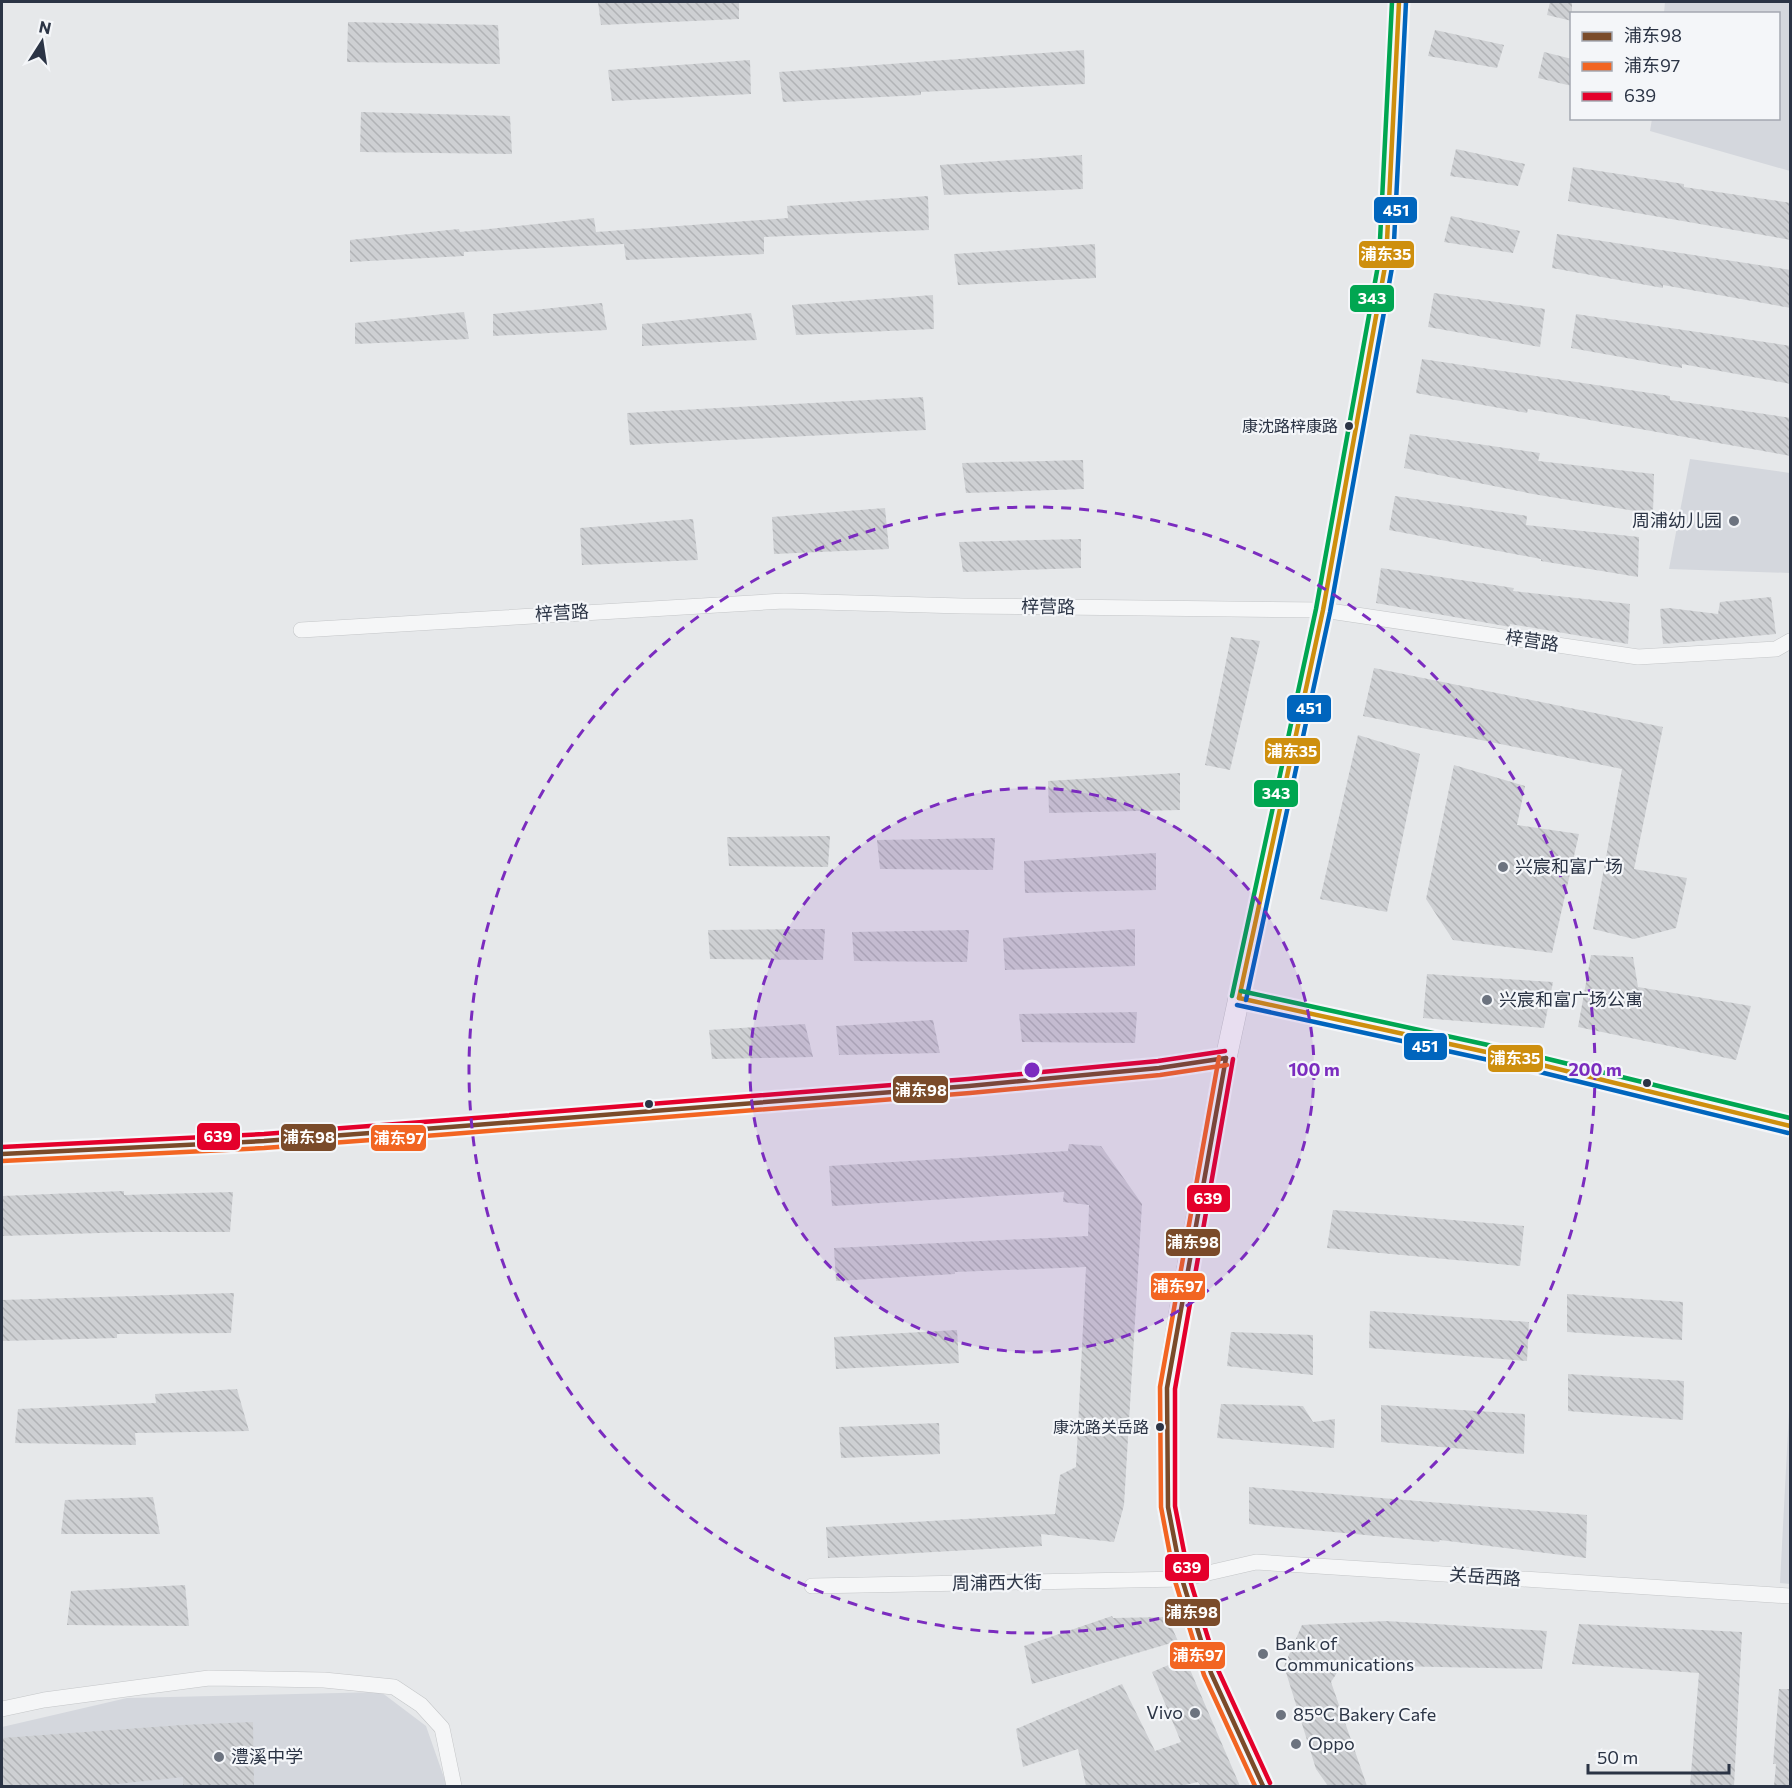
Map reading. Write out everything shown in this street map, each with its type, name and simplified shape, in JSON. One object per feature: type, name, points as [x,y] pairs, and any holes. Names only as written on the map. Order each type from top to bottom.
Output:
[{"type":"street","points":[[1263,1786],[1211,1672],[1182,1579],[1168,1506],[1167,1388],[1226,1058],[1323,609],[1386,261],[1399,2]]},
{"type":"street","name":"梓营路","points":[[301,630],[784,601],[962,606],[1323,609],[1638,657],[1776,649],[1791,641]]},
{"type":"street","points":[[1239,998],[1509,1057],[1791,1126]]},
{"type":"street","points":[[2,1154],[264,1141],[497,1124],[1159,1068],[1226,1058]]},
{"type":"street","name":"关岳西路","points":[[1182,1579],[1256,1562],[1791,1596]]},
{"type":"street","name":"周浦西大街","points":[[812,1586],[1182,1579]]},
{"type":"street","points":[[2,1709],[44,1700],[209,1678],[324,1680],[394,1687],[422,1705],[442,1728],[454,1786]]},
{"type":"shaded area","points":[[1665,2],[1790,2],[1790,171],[1650,131],[1652,120],[1780,120],[1780,12],[1664,12]]},
{"type":"shaded area","name":"周浦幼儿园","points":[[1690,459],[1790,473],[1790,573],[1669,569]]},
{"type":"shaded area","points":[[1790,1393],[1790,1584],[1780,1583]]},
{"type":"shaded area","name":"澧溪中学","points":[[381,1692],[426,1726],[447,1786],[2,1786],[2,1727],[127,1698]]},
{"type":"building","points":[[598,2],[739,2],[739,19],[601,25]]},
{"type":"building","points":[[1550,2],[1572,2],[1570,21],[1547,15]]},
{"type":"building","points":[[348,22],[498,25],[500,64],[347,62]]},
{"type":"building","points":[[1435,30],[1504,45],[1497,68],[1428,56]]},
{"type":"building","points":[[1084,50],[1085,84],[783,102],[779,72]]},
{"type":"building","points":[[1544,52],[1570,58],[1570,86],[1538,78]]},
{"type":"building","points":[[750,60],[751,94],[612,101],[608,70]]},
{"type":"building","points":[[361,112],[510,116],[512,154],[360,152]]},
{"type":"building","points":[[1456,149],[1525,164],[1518,186],[1450,176]]},
{"type":"building","points":[[1082,155],[1083,189],[944,195],[940,165]]},
{"type":"building","points":[[1573,167],[1791,203],[1791,240],[1568,201]]},
{"type":"building","points":[[928,196],[929,230],[764,237],[764,254],[626,260],[624,244],[464,252],[464,256],[350,262],[350,240],[459,229],[460,232],[594,218],[596,232],[788,218],[787,206]]},
{"type":"building","points":[[1451,216],[1520,231],[1513,253],[1444,242]]},
{"type":"building","points":[[1557,234],[1791,270],[1791,308],[1552,268]]},
{"type":"building","points":[[1095,244],[1096,278],[958,285],[954,254]]},
{"type":"building","points":[[1434,293],[1545,309],[1540,347],[1428,327]]},
{"type":"building","points":[[933,295],[934,329],[796,335],[792,305]]},
{"type":"building","points":[[602,303],[607,330],[493,336],[493,314]]},
{"type":"building","points":[[464,312],[469,339],[355,344],[355,323]]},
{"type":"building","points":[[751,313],[757,340],[642,346],[642,324]]},
{"type":"building","points":[[1576,314],[1791,346],[1791,384],[1682,364],[1682,368],[1571,348]]},
{"type":"building","points":[[1422,359],[1670,396],[1670,400],[1791,418],[1791,456],[1528,409],[1527,413],[1416,393]]},
{"type":"building","points":[[923,397],[926,430],[630,445],[627,413]]},
{"type":"building","points":[[1410,434],[1540,453],[1538,461],[1654,474],[1653,514],[1533,494],[1404,468]]},
{"type":"building","points":[[1083,460],[1084,489],[966,493],[962,463]]},
{"type":"building","points":[[1395,496],[1527,516],[1526,525],[1639,537],[1638,577],[1541,561],[1541,559],[1389,530]]},
{"type":"building","points":[[885,508],[889,549],[774,554],[772,517]]},
{"type":"building","points":[[693,519],[698,560],[582,565],[580,528]]},
{"type":"building","points":[[1081,539],[1081,568],[963,572],[959,542]]},
{"type":"building","points":[[1381,568],[1514,588],[1513,591],[1630,604],[1628,644],[1510,624],[1510,627],[1376,603]]},
{"type":"building","points":[[1771,597],[1776,634],[1663,644],[1660,609],[1718,614],[1720,602]]},
{"type":"building","points":[[1231,637],[1260,641],[1230,770],[1205,765]]},
{"type":"building","points":[[1374,668],[1663,727],[1634,869],[1687,878],[1676,928],[1634,939],[1593,929],[1622,769],[1363,716]]},
{"type":"building","points":[[1358,735],[1420,754],[1387,912],[1320,899]]},
{"type":"building","name":"兴宸和富广场","points":[[1454,765],[1525,786],[1517,825],[1579,834],[1552,953],[1453,940],[1426,899]]},
{"type":"building","points":[[1180,773],[1180,810],[1049,813],[1048,781]]},
{"type":"building","points":[[830,836],[828,867],[729,866],[727,837]]},
{"type":"building","points":[[995,838],[993,870],[880,869],[877,840]]},
{"type":"building","points":[[1156,853],[1156,890],[1025,893],[1024,861]]},
{"type":"building","points":[[825,929],[823,960],[710,959],[708,930]]},
{"type":"building","points":[[1135,929],[1135,966],[1005,970],[1003,938]]},
{"type":"building","points":[[969,930],[967,962],[854,961],[852,932]]},
{"type":"building","points":[[1591,955],[1633,957],[1638,987],[1751,1006],[1736,1060],[1578,1027]]},
{"type":"building","name":"兴宸和富广场公寓","points":[[1427,974],[1553,982],[1544,1028],[1423,1018]]},
{"type":"building","points":[[1137,1012],[1135,1043],[1022,1042],[1019,1014]]},
{"type":"building","points":[[933,1020],[940,1053],[839,1055],[836,1026]]},
{"type":"building","points":[[805,1024],[813,1057],[712,1059],[709,1030]]},
{"type":"building","points":[[1069,1144],[1101,1146],[1142,1204],[1124,1505],[1114,1542],[1041,1534],[1042,1546],[828,1558],[826,1527],[1055,1514],[1060,1475],[1076,1467],[1086,1267],[955,1272],[955,1274],[836,1281],[834,1248],[1088,1236],[1089,1205],[1063,1202],[1064,1192],[832,1206],[829,1166],[1068,1151]]},
{"type":"building","points":[[124,1191],[124,1195],[233,1192],[230,1232],[2,1236],[2,1196]]},
{"type":"building","points":[[1333,1210],[1524,1226],[1520,1266],[1327,1248]]},
{"type":"building","points":[[234,1293],[231,1333],[117,1334],[117,1338],[2,1341],[2,1300]]},
{"type":"building","points":[[1567,1294],[1683,1302],[1682,1340],[1567,1332]]},
{"type":"building","points":[[1370,1311],[1529,1322],[1527,1361],[1369,1348]]},
{"type":"building","points":[[957,1330],[959,1363],[836,1369],[834,1337]]},
{"type":"building","points":[[1231,1332],[1313,1335],[1313,1375],[1227,1366]]},
{"type":"building","points":[[1568,1374],[1684,1381],[1683,1420],[1568,1411]]},
{"type":"building","points":[[237,1389],[249,1431],[135,1433],[136,1445],[15,1443],[18,1409],[156,1403],[155,1394]]},
{"type":"building","points":[[1221,1404],[1303,1406],[1313,1422],[1335,1419],[1334,1448],[1217,1438]]},
{"type":"building","points":[[1381,1405],[1525,1414],[1524,1454],[1381,1442]]},
{"type":"building","points":[[939,1423],[940,1454],[841,1458],[839,1427]]},
{"type":"building","points":[[1249,1487],[1587,1515],[1586,1558],[1440,1540],[1439,1542],[1249,1524]]},
{"type":"building","points":[[153,1497],[160,1534],[61,1534],[65,1500]]},
{"type":"building","points":[[185,1585],[189,1626],[67,1625],[71,1591]]},
{"type":"building","points":[[1112,1616],[1113,1618],[1167,1617],[1178,1641],[1032,1684],[1024,1646]]},
{"type":"building","points":[[1386,1621],[1547,1631],[1542,1669],[1342,1665],[1331,1682],[1367,1786],[1328,1786],[1316,1769],[1284,1666],[1302,1625]]},
{"type":"building","points":[[1579,1624],[1742,1632],[1734,1786],[1690,1786],[1699,1673],[1572,1664]]},
{"type":"building","points":[[1185,1658],[1240,1786],[1201,1786],[1198,1782],[1181,1786],[1086,1786],[1078,1749],[1023,1767],[1016,1729],[1122,1684],[1155,1751],[1181,1742],[1152,1672]]},
{"type":"building","points":[[1779,1689],[1791,1689],[1791,1786],[1774,1786],[1776,1764],[1773,1764]]},
{"type":"building","points":[[253,1722],[254,1786],[183,1786],[183,1777],[98,1786],[2,1786],[2,1738]]},
{"type":"transit line","name":"343","points":[[1232,996],[1316,609],[1379,260],[1392,2]]},
{"type":"transit line","name":"浦东35","points":[[1239,998],[1323,610],[1386,261],[1399,2]]},
{"type":"transit line","name":"451","points":[[1246,1000],[1330,612],[1393,262],[1406,2]]},
{"type":"transit line","name":"343","points":[[1241,991],[1511,1050],[1790,1118]]},
{"type":"transit line","name":"浦东35","points":[[1239,998],[1509,1057],[1790,1126]]},
{"type":"transit line","name":"451","points":[[1237,1005],[1507,1064],[1788,1133]]},
{"type":"transit line","name":"639","points":[[2,1147],[264,1134],[449,1120],[968,1079],[1158,1061],[1225,1051]]},
{"type":"transit line","name":"浦东97","points":[[1219,1057],[1160,1387],[1161,1507],[1175,1581],[1204,1675],[1255,1786]]},
{"type":"transit line","name":"浦东98","points":[[1226,1058],[1167,1388],[1168,1507],[1182,1579],[1211,1673],[1263,1786]]},
{"type":"transit line","name":"浦东98","points":[[2,1154],[264,1141],[450,1127],[969,1086],[1159,1068],[1226,1058]]},
{"type":"transit line","name":"639","points":[[1233,1059],[1175,1389],[1175,1506],[1189,1577],[1218,1670],[1270,1783]]},
{"type":"transit line","name":"浦东97","points":[[2,1161],[264,1148],[451,1134],[970,1093],[1160,1075],[1227,1065]]},
{"type":"place","name":"康沈路梓康路","points":[[1349,426]]},
{"type":"place","name":"周浦幼儿园","points":[[1734,521]]},
{"type":"place","name":"兴宸和富广场","points":[[1503,867]]},
{"type":"place","name":"兴宸和富广场公寓","points":[[1487,1000]]},
{"type":"place","name":"康沈路关岳路","points":[[1160,1427]]},
{"type":"place","name":"Bank of Communications","points":[[1263,1654]]},
{"type":"place","name":"Vivo","points":[[1195,1713]]},
{"type":"place","name":"85°C Bakery Cafe","points":[[1281,1715]]},
{"type":"place","name":"Oppo","points":[[1296,1744]]},
{"type":"place","name":"澧溪中学","points":[[219,1757]]}]
